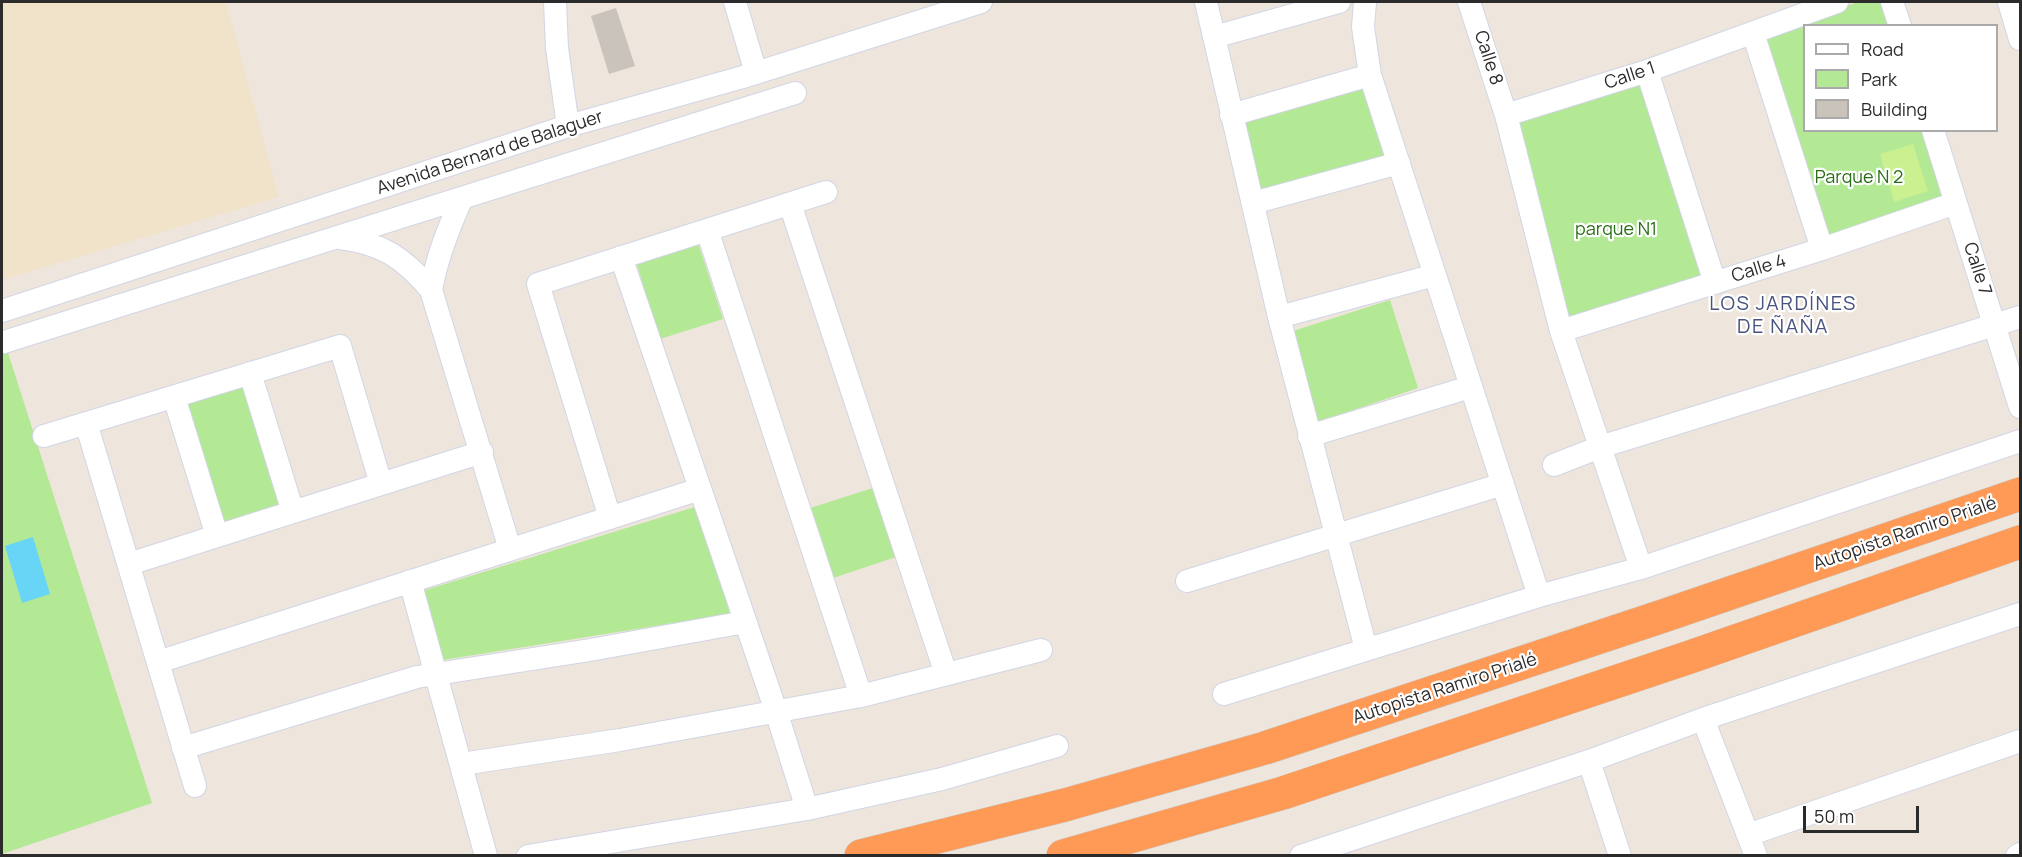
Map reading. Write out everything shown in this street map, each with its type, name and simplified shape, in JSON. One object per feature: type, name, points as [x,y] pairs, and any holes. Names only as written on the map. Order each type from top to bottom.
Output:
[{"type":"highway","name":"Autopista Ramiro Prialé","points":[[861,855],[1065,805],[1265,748],[2020,494]]},
{"type":"highway","points":[[1063,855],[1284,793],[2020,543]]},
{"type":"highway","points":[[1728,644],[1719,639],[1714,629],[1716,613],[1757,584]]},
{"type":"street","points":[[555,2],[557,48],[568,126]]},
{"type":"street","points":[[728,115],[749,75],[735,2]]},
{"type":"street","name":"Avenida Bernard de Balaguer","points":[[2,311],[568,126],[749,75],[981,2]]},
{"type":"street","points":[[1206,2],[1280,317],[1366,649]]},
{"type":"street","points":[[1214,37],[1339,2]]},
{"type":"street","points":[[1365,2],[1363,27],[1370,75],[1539,596]]},
{"type":"street","name":"Calle 8","points":[[1469,2],[1506,116],[1561,331],[1641,568]]},
{"type":"street","name":"Calle 1","points":[[1506,116],[1647,70],[1837,2]]},
{"type":"street","points":[[1892,2],[1899,24]]},
{"type":"street","points":[[2009,2],[2020,39]]},
{"type":"street","points":[[1753,33],[1822,249]]},
{"type":"street","points":[[1647,70],[1715,282]]},
{"type":"street","points":[[1232,115],[1370,75]]},
{"type":"street","points":[[4,342],[795,93]]},
{"type":"street","name":"Calle 7","points":[[1934,132],[2020,407]]},
{"type":"street","points":[[1253,203],[1400,163]]},
{"type":"street","points":[[610,518],[538,284],[826,192]]},
{"type":"street","points":[[431,290],[436,260],[462,198]]},
{"type":"street","name":"Calle 4","points":[[1561,331],[1822,249],[1956,202]]},
{"type":"street","points":[[790,204],[945,674]]},
{"type":"street","points":[[707,230],[861,696]]},
{"type":"street","points":[[337,238],[364,241],[389,253],[414,270],[431,290],[510,549]]},
{"type":"street","points":[[621,257],[776,711],[807,809]]},
{"type":"street","points":[[1280,317],[1435,275]]},
{"type":"street","points":[[79,287],[99,313]]},
{"type":"street","points":[[1554,465],[1600,447],[2020,317]]},
{"type":"street","points":[[44,436],[340,346],[381,484]]},
{"type":"street","points":[[250,373],[293,512]]},
{"type":"street","points":[[1310,436],[1470,387]]},
{"type":"street","points":[[174,396],[217,536]]},
{"type":"street","points":[[86,423],[195,786]]},
{"type":"street","points":[[1224,694],[1539,596],[1641,568],[2020,441]]},
{"type":"street","points":[[129,564],[482,452]]},
{"type":"street","points":[[1187,581],[1503,484]]},
{"type":"street","points":[[158,662],[700,489]]},
{"type":"street","points":[[410,581],[486,855]]},
{"type":"street","points":[[1301,855],[1589,761],[1703,719],[2020,614]]},
{"type":"street","points":[[183,748],[417,677],[590,650],[745,622]]},
{"type":"street","points":[[462,764],[620,740],[861,696],[1041,650]]},
{"type":"street","points":[[1703,719],[1752,845],[2020,741]]},
{"type":"street","points":[[528,855],[807,809],[942,779],[1057,746]]},
{"type":"street","points":[[1589,761],[1620,855]]},
{"type":"shaded area","points":[[2,2],[226,2],[279,197],[2,280]]},
{"type":"green space","name":"Parque N 2","points":[[1858,2],[1881,2],[1889,24],[1803,24],[1803,132],[1923,132],[1944,196],[1827,239],[1762,37]]},
{"type":"green space","name":"parque N1","points":[[1644,81],[1707,277],[1566,322],[1514,122]]},
{"type":"green space","points":[[1365,85],[1390,161],[1257,195],[1240,120]]},
{"type":"green space","points":[[1913,144],[1928,191],[1894,202],[1880,154]]},
{"type":"green space","points":[[698,243],[723,319],[660,339],[636,262]]},
{"type":"green space","points":[[1390,300],[1418,388],[1318,422],[1293,331]]},
{"type":"green space","points":[[2,334],[152,803],[2,854]]},
{"type":"green space","points":[[240,384],[248,389],[284,509],[222,529],[184,409],[189,400]]},
{"type":"green space","points":[[873,488],[896,557],[833,578],[810,508]]},
{"type":"green space","points":[[698,506],[730,614],[443,660],[422,591]]},
{"type":"water","points":[[33,537],[50,594],[22,603],[5,546]]},
{"type":"building","points":[[616,8],[635,66],[609,74],[591,16]]},
{"type":"district","name":"LOS JARDÍNES DE ÑAÑA","points":[[1783,316]]}]
